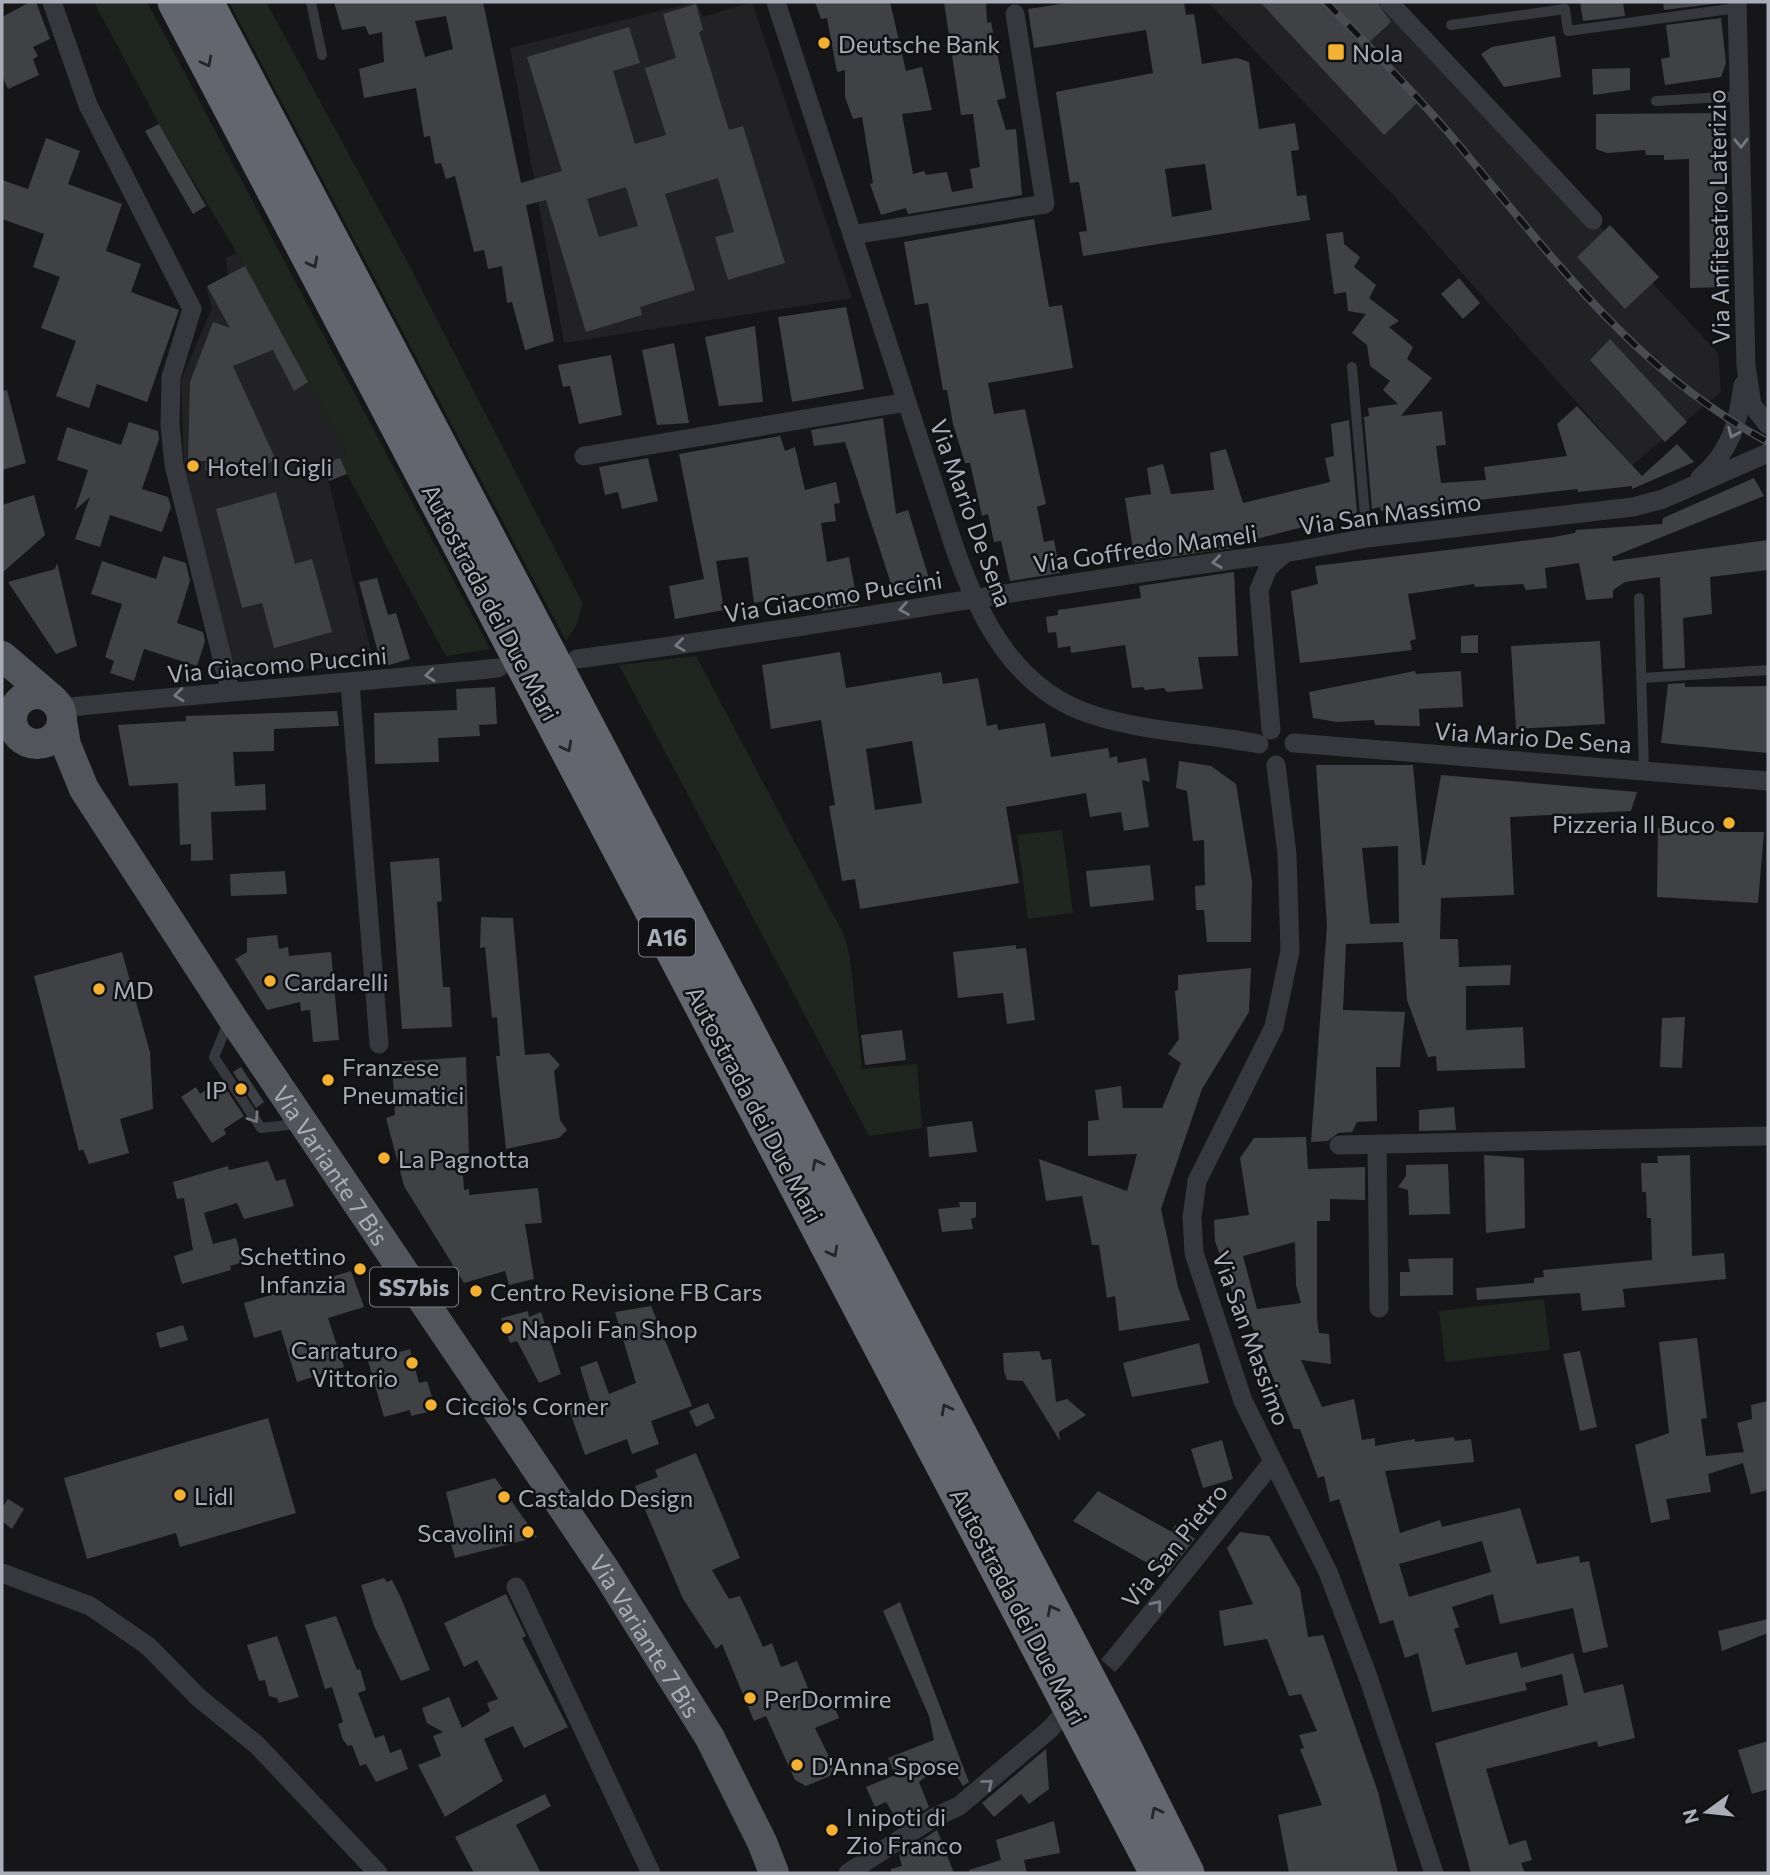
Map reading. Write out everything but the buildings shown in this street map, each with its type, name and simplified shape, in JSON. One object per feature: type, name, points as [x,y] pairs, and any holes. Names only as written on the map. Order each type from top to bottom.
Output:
[{"type":"highway","name":"Autostrada dei Due Mari","points":[[175,2],[1157,1873]]},
{"type":"highway","name":"Autostrada dei Due Mari","points":[[206,2],[1122,1743],[1187,1873]]},
{"type":"main road","points":[[2,656],[58,709]]},
{"type":"main road","name":"SS7bis","points":[[2,677],[8,717],[16,734],[29,743]]},
{"type":"main road","points":[[8,717],[19,701],[31,694],[58,709]]},
{"type":"main road","points":[[29,743],[51,740],[58,709]]},
{"type":"main road","name":"Via Variante 7 Bis","points":[[58,709],[66,745],[84,789],[303,1124],[605,1570],[710,1738],[762,1842],[774,1873]]},
{"type":"main road","name":"Via Variante 7 Bis","points":[[29,743],[50,756],[84,789]]},
{"type":"main road","name":"Via Variante 7 Bis","points":[[736,1789],[751,1873]]},
{"type":"street","points":[[52,2],[88,105],[192,309],[171,377],[173,452],[230,690]]},
{"type":"street","name":"Via Mario De Sena","points":[[776,2],[972,598],[996,640],[1023,672],[1055,696],[1088,713],[1128,723],[1265,737]]},
{"type":"street","points":[[1389,2],[1593,220]]},
{"type":"street","name":"Via Anfiteatro Laterizio","points":[[1737,5],[1746,366],[1752,405],[1768,425]]},
{"type":"street","points":[[852,235],[1045,204],[1015,14]]},
{"type":"street","points":[[1685,490],[1716,464],[1730,442],[1737,425],[1746,366]]},
{"type":"street","name":"Via Mario De Sena","points":[[584,456],[907,402]]},
{"type":"street","name":"Via San Massimo","points":[[1265,737],[1259,590],[1268,568],[1284,553],[1367,538],[1633,507],[1685,490],[1768,453]]},
{"type":"street","name":"Via Goffredo Mameli","points":[[972,598],[1284,553]]},
{"type":"street","name":"Via Giacomo Puccini","points":[[577,659],[729,639],[972,598]]},
{"type":"street","name":"Via Giacomo Puccini","points":[[58,709],[230,690],[350,684],[498,668]]},
{"type":"street","points":[[350,684],[379,1044]]},
{"type":"street","points":[[1286,731],[1294,743],[1288,761],[1276,765],[1261,756],[1265,737],[1286,731]]},
{"type":"street","name":"Via Mario De Sena","points":[[1294,743],[1768,781]]},
{"type":"street","name":"Via San Massimo","points":[[1276,765],[1291,908],[1290,951],[1274,1027],[1197,1181],[1192,1217],[1198,1265],[1243,1401],[1328,1572],[1368,1678],[1434,1873]]},
{"type":"street","points":[[1339,1145],[1768,1136]]},
{"type":"street","points":[[1377,1144],[1379,1308]]},
{"type":"street","name":"Via San Pietro","points":[[1115,1658],[1272,1462]]},
{"type":"street","points":[[2,1573],[90,1606],[148,1646],[199,1698],[257,1745],[378,1873]]},
{"type":"street","points":[[516,1587],[651,1873]]},
{"type":"street","points":[[848,1873],[933,1818],[959,1806],[1049,1730]]},
{"type":"lane","points":[[311,2],[322,55]]},
{"type":"lane","points":[[1451,25],[1564,9],[1568,31],[1737,5]]},
{"type":"lane","points":[[1656,101],[1740,96]]},
{"type":"lane","points":[[1352,367],[1367,538]]},
{"type":"lane","points":[[1639,598],[1644,771]]},
{"type":"lane","points":[[1642,678],[1768,670]]},
{"type":"shaded area","points":[[94,2],[147,2],[490,649],[446,656],[347,474],[340,458],[347,454],[237,253],[159,124]]},
{"type":"shaded area","points":[[229,2],[266,2],[408,263],[583,604],[576,626],[566,641]]},
{"type":"shaded area","points":[[696,2],[703,17],[752,2],[852,298],[564,343],[510,48]]},
{"type":"shaded area","points":[[1208,2],[1389,2],[1718,353],[1721,392],[1632,465],[1393,195]]},
{"type":"shaded area","name":"Hotel I Gigli","points":[[237,253],[348,455],[324,464],[371,651],[344,657],[345,666],[234,674],[184,467],[181,380],[212,308],[206,287],[228,275],[226,258]]},
{"type":"shaded area","points":[[696,656],[844,935],[850,957],[862,1069],[917,1064],[922,1128],[869,1136],[619,665]]},
{"type":"shaded area","points":[[1062,830],[1073,913],[1028,919],[1017,835]]},
{"type":"shaded area","points":[[1544,1299],[1550,1350],[1445,1362],[1439,1311]]},
{"type":"tunnel","points":[[1049,1730],[1115,1658]]},
{"type":"railway","points":[[1326,2],[1422,103],[1559,266],[1634,345],[1676,381],[1720,413],[1768,442]]},
{"type":"place","name":"Deutsche Bank","points":[[824,43]]},
{"type":"place","name":"Nola","points":[[1336,52]]},
{"type":"place","name":"Hotel I Gigli","points":[[193,466]]},
{"type":"place","name":"Pizzeria Il Buco","points":[[1729,823]]},
{"type":"place","name":"Cardarelli","points":[[270,981]]},
{"type":"place","name":"MD","points":[[99,989]]},
{"type":"place","name":"Franzese Pneumatici","points":[[328,1080]]},
{"type":"place","name":"IP","points":[[241,1089]]},
{"type":"place","name":"La Pagnotta","points":[[384,1158]]},
{"type":"place","name":"Schettino Infanzia","points":[[360,1269]]},
{"type":"place","name":"Centro Revisione FB Cars","points":[[476,1291]]},
{"type":"place","name":"Napoli Fan Shop","points":[[507,1328]]},
{"type":"place","name":"Carraturo Vittorio","points":[[412,1363]]},
{"type":"place","name":"Ciccio's Corner","points":[[431,1405]]},
{"type":"place","name":"Lidl","points":[[180,1495]]},
{"type":"place","name":"Castaldo Design","points":[[504,1497]]},
{"type":"place","name":"Scavolini","points":[[528,1532]]},
{"type":"place","name":"PerDormire","points":[[750,1698]]},
{"type":"place","name":"D'Anna Spose","points":[[797,1765]]},
{"type":"place","name":"I nipoti di Zio Franco","points":[[832,1830]]}]
